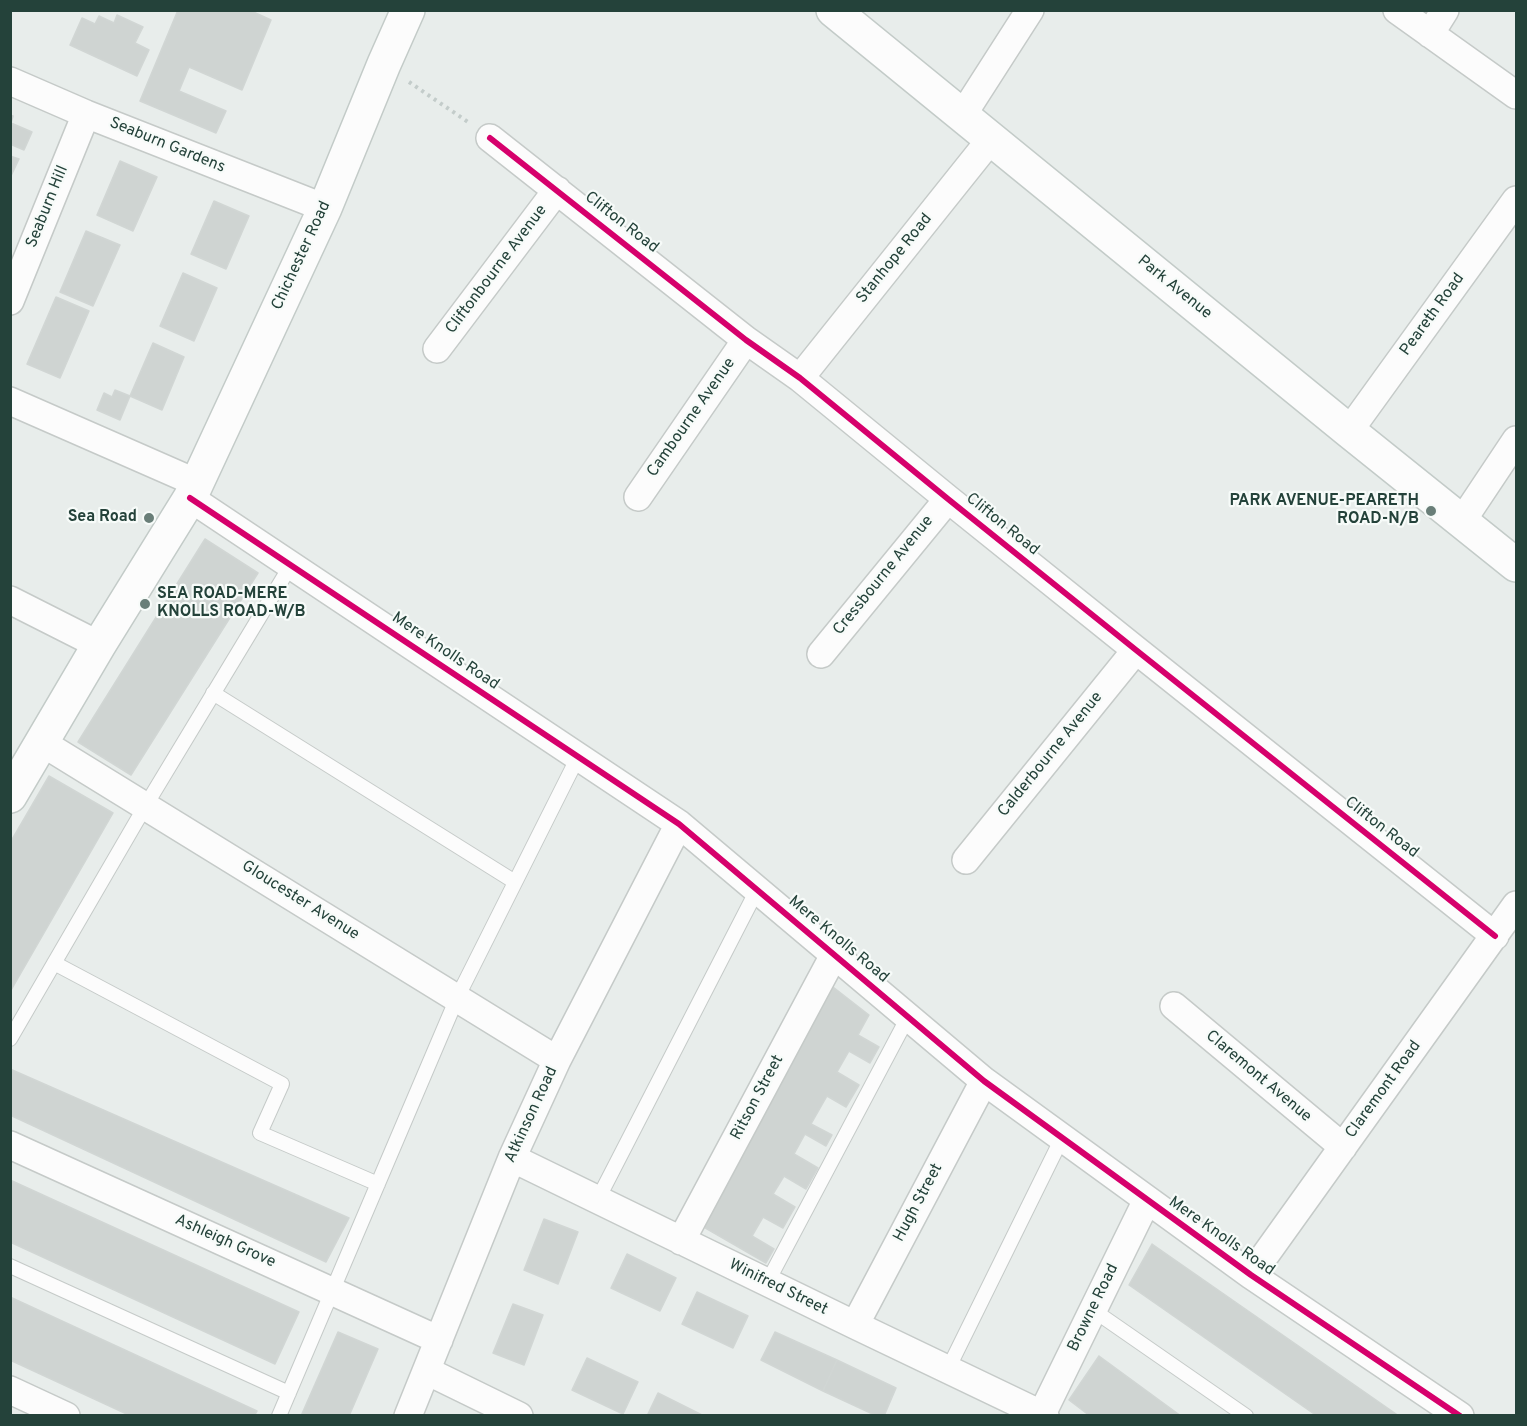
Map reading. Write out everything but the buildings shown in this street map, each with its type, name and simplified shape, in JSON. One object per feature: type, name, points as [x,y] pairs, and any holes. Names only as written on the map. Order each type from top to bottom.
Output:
[{"type":"street","name":"Chichester Road","points":[[193,490],[325,208],[408,10]]},
{"type":"street","name":"Park Avenue","points":[[833,10],[1516,565]]},
{"type":"street","points":[[962,116],[1030,10]]},
{"type":"street","points":[[1397,10],[1516,95]]},
{"type":"street","points":[[1430,34],[1445,10]]},
{"type":"street","name":"Seaburn Gardens","points":[[10,81],[86,114],[325,208]]},
{"type":"street","name":"Seaburn Hill","points":[[10,301],[86,114]]},
{"type":"street","name":"Clifton Road","points":[[490,138],[746,340],[800,378],[1494,936]]},
{"type":"street","name":"Stanhope Road","points":[[800,378],[991,139]]},
{"type":"street","name":"Cliftonbourne Avenue","points":[[437,349],[557,190]]},
{"type":"street","name":"Peareth Road","points":[[1349,431],[1516,200]]},
{"type":"street","name":"Cambourne Avenue","points":[[638,497],[746,340]]},
{"type":"street","name":"Mere Knolls Road","points":[[10,401],[193,490],[291,565],[679,824],[984,1082],[1251,1275],[1460,1416]]},
{"type":"street","points":[[1462,521],[1516,440]]},
{"type":"street","points":[[10,796],[193,490]]},
{"type":"street","name":"Cressbourne Avenue","points":[[821,654],[948,499]]},
{"type":"street","points":[[10,600],[99,645]]},
{"type":"street","name":"Calderbourne Avenue","points":[[966,860],[1136,650]]},
{"type":"street","name":"Gloucester Avenue","points":[[41,742],[557,1060]]},
{"type":"street","name":"Atkinson Road","points":[[408,1416],[512,1158],[557,1060],[679,824]]},
{"type":"street","name":"Claremont Road","points":[[1251,1275],[1516,904]]},
{"type":"street","name":"Ritson Street","points":[[681,1241],[834,955]]},
{"type":"street","name":"Claremont Avenue","points":[[1174,1006],[1343,1148]]},
{"type":"street","name":"Hugh Street","points":[[855,1325],[984,1082]]},
{"type":"street","name":"Ashleigh Grove","points":[[10,1145],[439,1340]]},
{"type":"street","name":"Winifred Street","points":[[512,1158],[1043,1415]]},
{"type":"street","name":"Browne Road","points":[[1043,1415],[1147,1200]]},
{"type":"street","points":[[427,1371],[519,1416]]},
{"type":"street","points":[[10,1390],[66,1416]]},
{"type":"lane","points":[[10,1039],[146,805],[291,565]]},
{"type":"lane","points":[[213,693],[515,882]]},
{"type":"lane","points":[[279,1416],[457,998],[578,757]]},
{"type":"lane","points":[[598,1199],[757,890]]},
{"type":"lane","points":[[54,963],[282,1084],[260,1133],[378,1184]]},
{"type":"lane","points":[[767,1283],[908,1017]]},
{"type":"lane","points":[[948,1369],[1062,1138]]},
{"type":"lane","points":[[10,1266],[289,1393]]},
{"type":"lane","points":[[1093,1310],[1246,1416]]},
{"type":"path","points":[[409,82],[451,111]]},
{"type":"cycle path","points":[[490,138],[746,340],[800,378],[1495,936]]},
{"type":"cycle path","points":[[190,498],[679,824],[984,1081],[1251,1275],[1460,1416]]},
{"type":"place","name":"PARK AVENUE-PEARETH ROAD-N/B","points":[[1431,511]]},
{"type":"place","name":"Sea Road","points":[[149,518]]},
{"type":"place","name":"SEA ROAD-MERE KNOLLS ROAD-W/B","points":[[145,604]]}]
